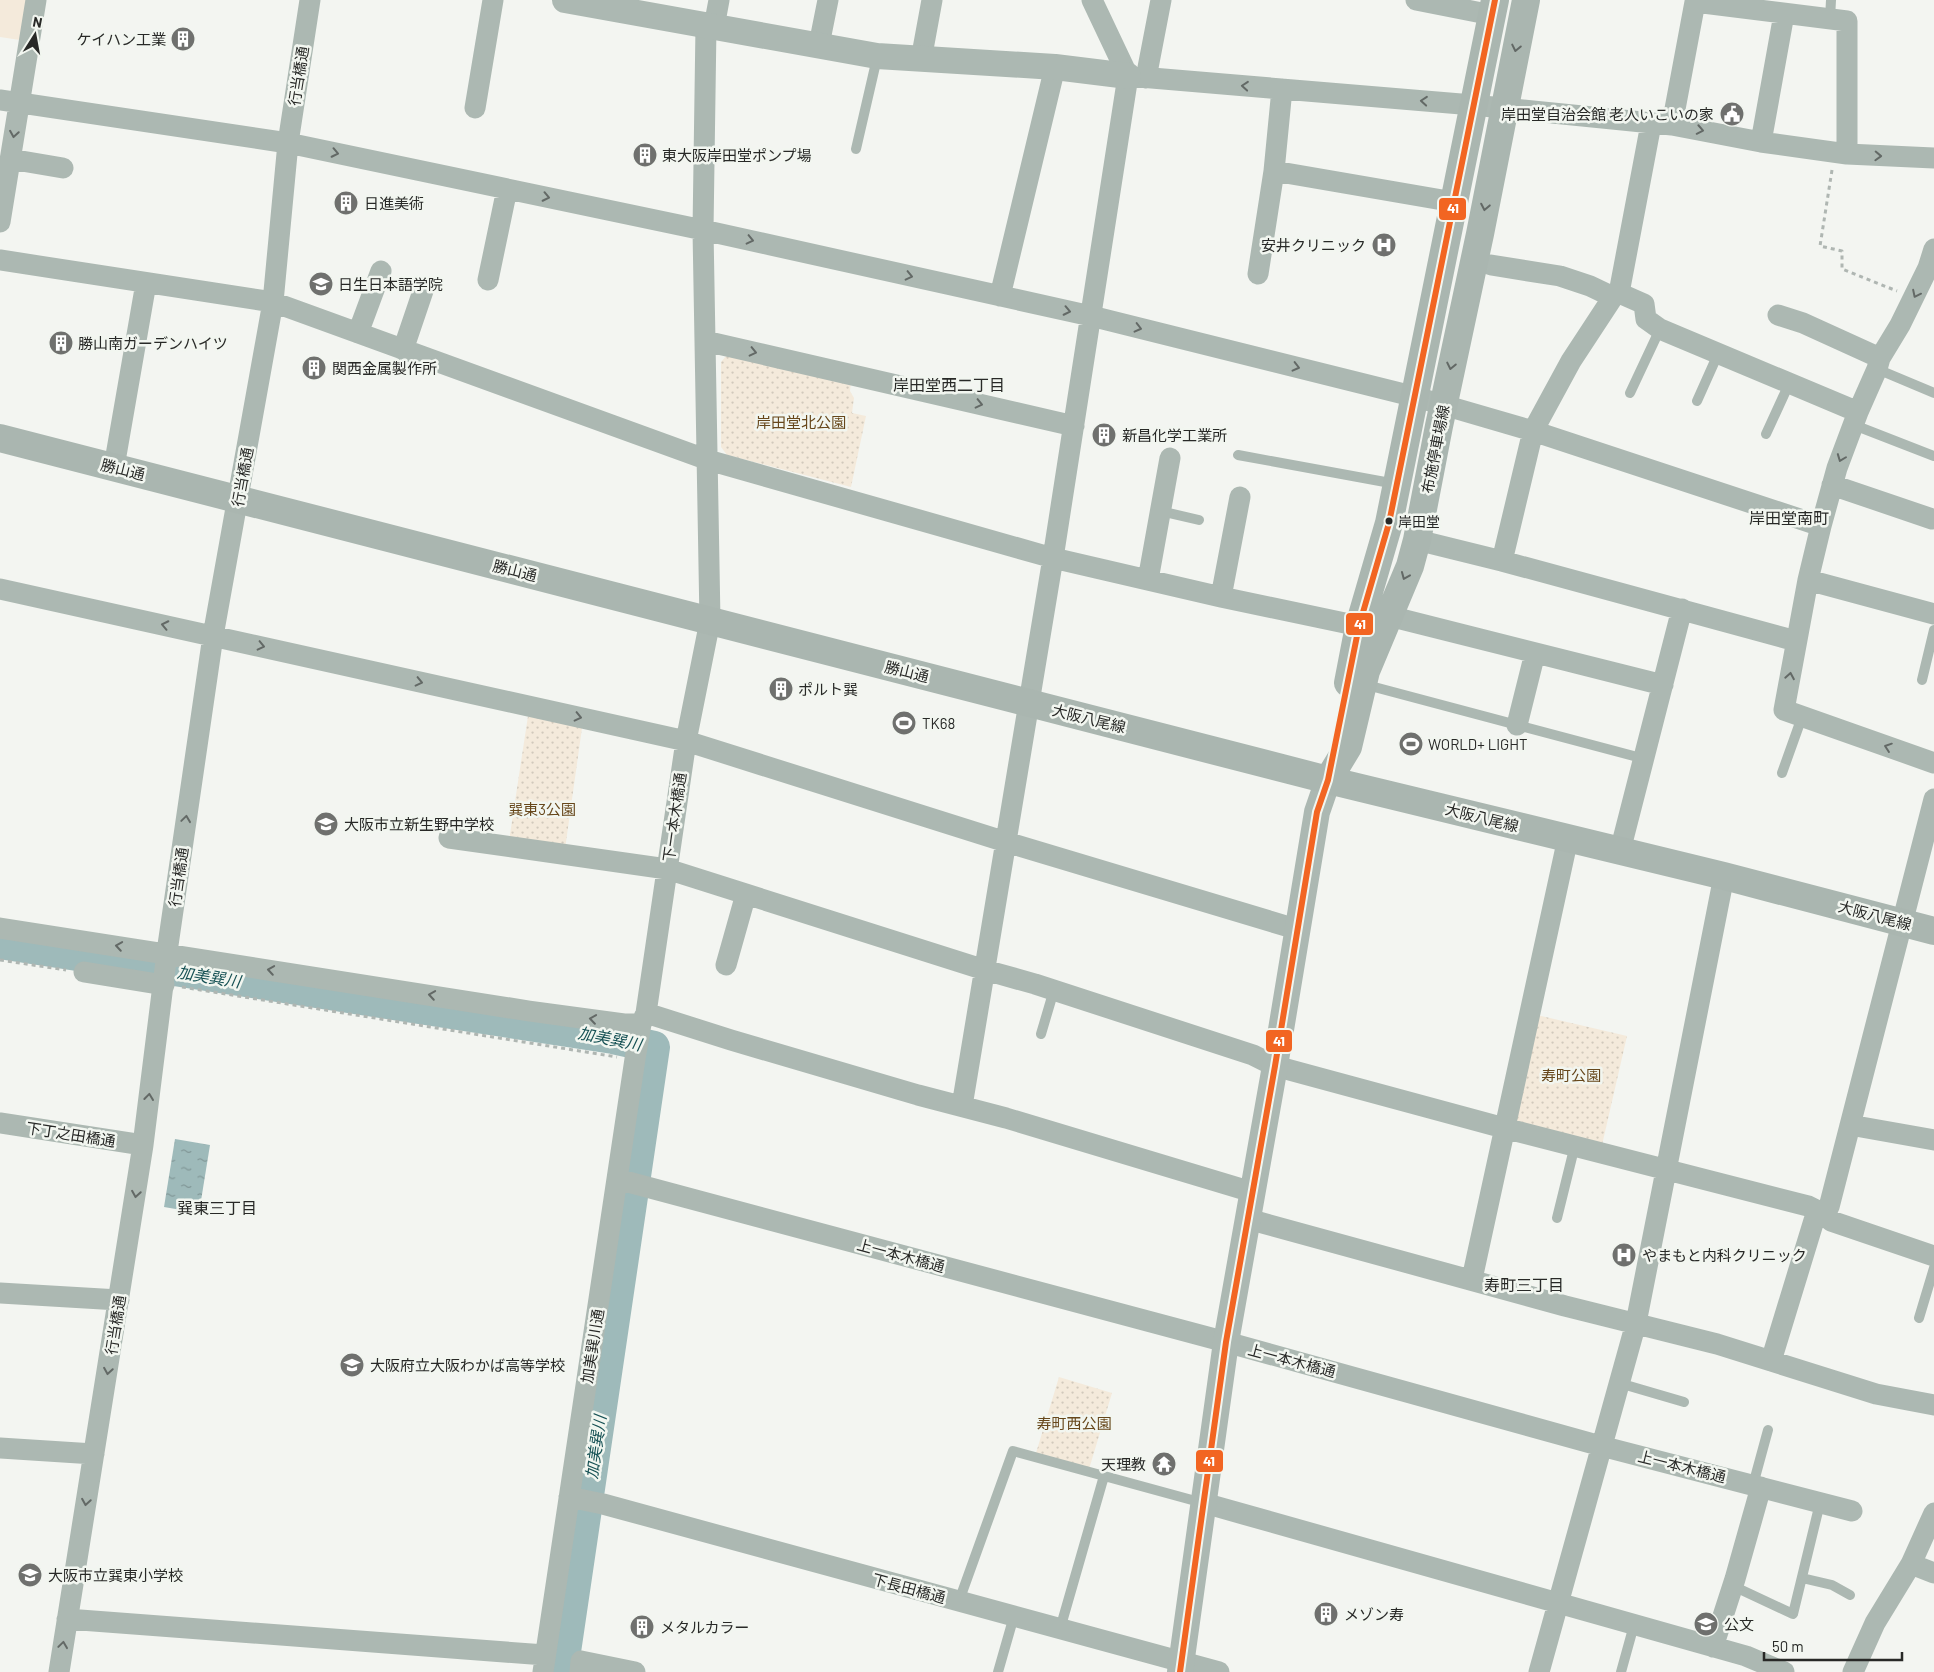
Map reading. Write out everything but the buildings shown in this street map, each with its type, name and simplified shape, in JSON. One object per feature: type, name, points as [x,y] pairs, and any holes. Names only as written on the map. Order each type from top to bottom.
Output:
[{"type":"main road","name":"布施停車場線","points":[[1328,780],[1348,747],[1362,684],[1410,566],[1417,540],[1526,0]]},
{"type":"main road","name":"布施停車場線","points":[[1328,780],[1359,626],[1389,523],[1416,398],[1493,8]]},
{"type":"main road","name":"勝山通","points":[[0,438],[1030,703]]},
{"type":"main road","name":"大阪八尾線","points":[[1030,703],[1328,780],[1724,876],[1934,931]]},
{"type":"street","points":[[0,222],[10,159],[9,102],[36,0]]},
{"type":"street","name":"行当橋通","points":[[59,1672],[143,1145],[165,969],[213,636],[273,302],[288,143],[310,0]]},
{"type":"street","points":[[475,108],[493,0]]},
{"type":"street","points":[[565,0],[877,56],[1054,67],[1137,77],[1473,105],[1662,124],[1760,142],[1841,154],[1934,158]]},
{"type":"street","name":"下一本木橋通","points":[[640,1036],[686,741],[710,621],[702,230],[710,27],[719,0]]},
{"type":"street","points":[[819,45],[828,0]]},
{"type":"street","points":[[920,60],[932,0]]},
{"type":"street","points":[[1092,0],[1137,77]]},
{"type":"street","points":[[962,1106],[1018,759],[1030,703],[1091,316],[1137,77],[1161,0]]},
{"type":"street","points":[[1416,0],[1493,8]]},
{"type":"street","points":[[1502,561],[1533,431],[1571,361],[1616,295],[1695,2],[1761,5],[1784,14],[1831,10],[1848,22],[1841,154]]},
{"type":"street","points":[[1760,142],[1784,14]]},
{"type":"street","points":[[1000,296],[1054,67]]},
{"type":"street","points":[[1258,274],[1274,171],[1282,89]]},
{"type":"street","points":[[9,102],[288,143],[702,230],[1091,316],[1443,405],[1461,412],[1533,431],[1820,526]]},
{"type":"street","points":[[10,159],[63,168]]},
{"type":"street","points":[[1274,171],[1454,202]]},
{"type":"street","points":[[488,280],[507,189]]},
{"type":"street","points":[[1934,249],[1928,268],[1914,298],[1878,364],[1832,485],[1820,526],[1808,580],[1784,710],[1934,763]]},
{"type":"street","points":[[0,260],[273,302],[708,460],[1053,558],[1221,597],[1359,626]]},
{"type":"street","points":[[1491,265],[1560,276],[1644,304],[1646,319],[1660,329],[1790,384],[1856,418]]},
{"type":"street","points":[[358,333],[381,271]]},
{"type":"street","points":[[114,467],[146,283]]},
{"type":"street","points":[[403,350],[424,291]]},
{"type":"street","points":[[1778,315],[1804,323],[1878,364]]},
{"type":"street","points":[[705,341],[1074,426]]},
{"type":"street","points":[[1148,580],[1170,458]]},
{"type":"street","points":[[1832,485],[1932,519]]},
{"type":"street","points":[[1221,597],[1240,497]]},
{"type":"street","points":[[1417,540],[1502,561],[1796,641]]},
{"type":"street","points":[[1808,580],[1934,614]]},
{"type":"street","points":[[0,589],[686,741],[1006,842],[1296,930]]},
{"type":"street","points":[[1620,851],[1682,610]]},
{"type":"street","points":[[1389,616],[1663,685]]},
{"type":"street","points":[[1517,725],[1535,653]]},
{"type":"street","points":[[1181,1667],[1226,1342],[1275,1066],[1317,812],[1328,780]]},
{"type":"street","points":[[1772,1361],[1815,1216],[1822,1213],[1829,1206],[1934,798]]},
{"type":"street","points":[[449,838],[667,869],[985,970],[1054,990],[1253,1055],[1275,1066],[1504,1128],[1808,1206],[1822,1213],[1831,1221],[1934,1256]]},
{"type":"street","points":[[1472,1279],[1568,838]]},
{"type":"street","points":[[1538,1672],[1636,1323],[1724,876]]},
{"type":"street","points":[[726,966],[746,894]]},
{"type":"street","points":[[0,928],[165,969],[530,1011],[624,1024],[640,1036],[731,1040],[1252,1192]]},
{"type":"street","points":[[84,972],[165,969]]},
{"type":"street","name":"加美巽川通","points":[[544,1664],[582,1500],[629,1182],[640,1036]]},
{"type":"street","name":"下丁之田橋通","points":[[0,1123],[143,1145]]},
{"type":"street","points":[[1850,1125],[1934,1140]]},
{"type":"street","name":"上一本木橋通","points":[[629,1182],[1226,1342],[1601,1446],[1852,1511]]},
{"type":"street","points":[[1248,1219],[1565,1306],[1717,1344],[1876,1394],[1934,1406]]},
{"type":"street","points":[[0,1293],[119,1300]]},
{"type":"street","points":[[0,1448],[94,1454]]},
{"type":"street","points":[[1712,1647],[1733,1586],[1757,1486]]},
{"type":"street","name":"下長田橋通","points":[[582,1500],[1014,1616],[1181,1667],[1219,1672]]},
{"type":"street","points":[[1204,1503],[1712,1647],[1730,1663],[1784,1672]]},
{"type":"street","points":[[1853,1672],[1875,1624],[1911,1564],[1934,1513]]},
{"type":"street","points":[[1911,1564],[1934,1573]]},
{"type":"street","points":[[67,1619],[544,1664]]},
{"type":"street","points":[[580,1672],[581,1661],[635,1672]]},
{"type":"lane","points":[[856,149],[877,56]]},
{"type":"lane","points":[[1630,393],[1660,329]]},
{"type":"lane","points":[[1697,401],[1718,354]]},
{"type":"lane","points":[[1878,364],[1934,392]]},
{"type":"lane","points":[[1766,434],[1790,384]]},
{"type":"lane","points":[[1856,418],[1934,456]]},
{"type":"lane","points":[[1238,455],[1397,484]]},
{"type":"lane","points":[[1160,511],[1199,520]]},
{"type":"lane","points":[[1922,680],[1934,630]]},
{"type":"lane","points":[[1362,684],[1645,759]]},
{"type":"lane","points":[[1782,773],[1802,717]]},
{"type":"lane","points":[[1041,1034],[1054,990]]},
{"type":"lane","points":[[1557,1218],[1574,1145]]},
{"type":"lane","points":[[1919,1318],[1934,1268]]},
{"type":"lane","points":[[1619,1383],[1684,1402]]},
{"type":"lane","points":[[1757,1486],[1768,1430]]},
{"type":"lane","points":[[959,1601],[1013,1451],[1204,1503]]},
{"type":"lane","points":[[1060,1629],[1104,1476]]},
{"type":"lane","points":[[1733,1586],[1792,1614],[1820,1503]]},
{"type":"lane","points":[[1802,1578],[1832,1585],[1850,1595]]},
{"type":"lane","points":[[998,1672],[1014,1616]]},
{"type":"lane","points":[[1622,1672],[1634,1625]]},
{"type":"path","points":[[1841,154],[1820,246],[1842,251],[1842,269],[1914,298]]},
{"type":"path","points":[[0,960],[84,972]]},
{"type":"path","points":[[165,969],[640,1036]]},
{"type":"green space","points":[[0,0],[27,0],[20,40],[0,37]]},
{"type":"green space","name":"岸田堂北公園","points":[[727,355],[851,382],[850,391],[854,398],[852,413],[866,416],[851,487],[727,455],[721,447],[721,362]]},
{"type":"green space","name":"巽東3公園","points":[[528,716],[582,728],[565,849],[509,841]]},
{"type":"green space","name":"寿町公園","points":[[1537,1015],[1627,1036],[1602,1145],[1519,1126],[1514,1113]]},
{"type":"green space","name":"寿町西公園","points":[[1059,1377],[1112,1393],[1089,1469],[1036,1453]]},
{"type":"water","points":[[175,1139],[210,1145],[199,1213],[164,1207]]},
{"type":"waterway","name":"加美巽川","points":[[0,943],[613,1038],[654,1047],[562,1672]]},
{"type":"transit line","name":"41","points":[[1180,1672],[1226,1342],[1275,1066],[1317,812],[1328,780],[1359,626],[1389,523],[1495,0]]},
{"type":"place","name":"ケイハン工業","points":[[183,39]]},
{"type":"place","name":"岸田堂自治会館 老人いこいの家","points":[[1732,114]]},
{"type":"place","name":"東大阪岸田堂ポンプ場","points":[[645,155]]},
{"type":"place","name":"日進美術","points":[[346,203]]},
{"type":"place","name":"安井クリニック","points":[[1384,245]]},
{"type":"place","name":"日生日本語学院","points":[[321,284]]},
{"type":"place","name":"勝山南ガーデンハイツ","points":[[61,343]]},
{"type":"place","name":"関西金属製作所","points":[[314,368]]},
{"type":"place","name":"新昌化学工業所","points":[[1104,435]]},
{"type":"place","name":"岸田堂","points":[[1389,521]]},
{"type":"place","name":"ポルト巽","points":[[781,689]]},
{"type":"place","name":"TK68","points":[[904,723]]},
{"type":"place","name":"WORLD+ LIGHT","points":[[1411,744]]},
{"type":"place","name":"大阪市立新生野中学校","points":[[326,824]]},
{"type":"place","name":"やまもと内科クリニック","points":[[1624,1255]]},
{"type":"place","name":"大阪府立大阪わかば高等学校","points":[[352,1365]]},
{"type":"place","name":"天理教","points":[[1164,1464]]},
{"type":"place","name":"大阪市立巽東小学校","points":[[30,1575]]},
{"type":"place","name":"メゾン寿","points":[[1326,1614]]},
{"type":"place","name":"公文","points":[[1706,1624]]},
{"type":"place","name":"メタルカラー","points":[[642,1627]]},
{"type":"district","name":"岸田堂西二丁目","points":[[949,384]]},
{"type":"district","name":"岸田堂南町","points":[[1789,517]]},
{"type":"district","name":"巽東三丁目","points":[[217,1207]]},
{"type":"district","name":"寿町三丁目","points":[[1524,1284]]}]
